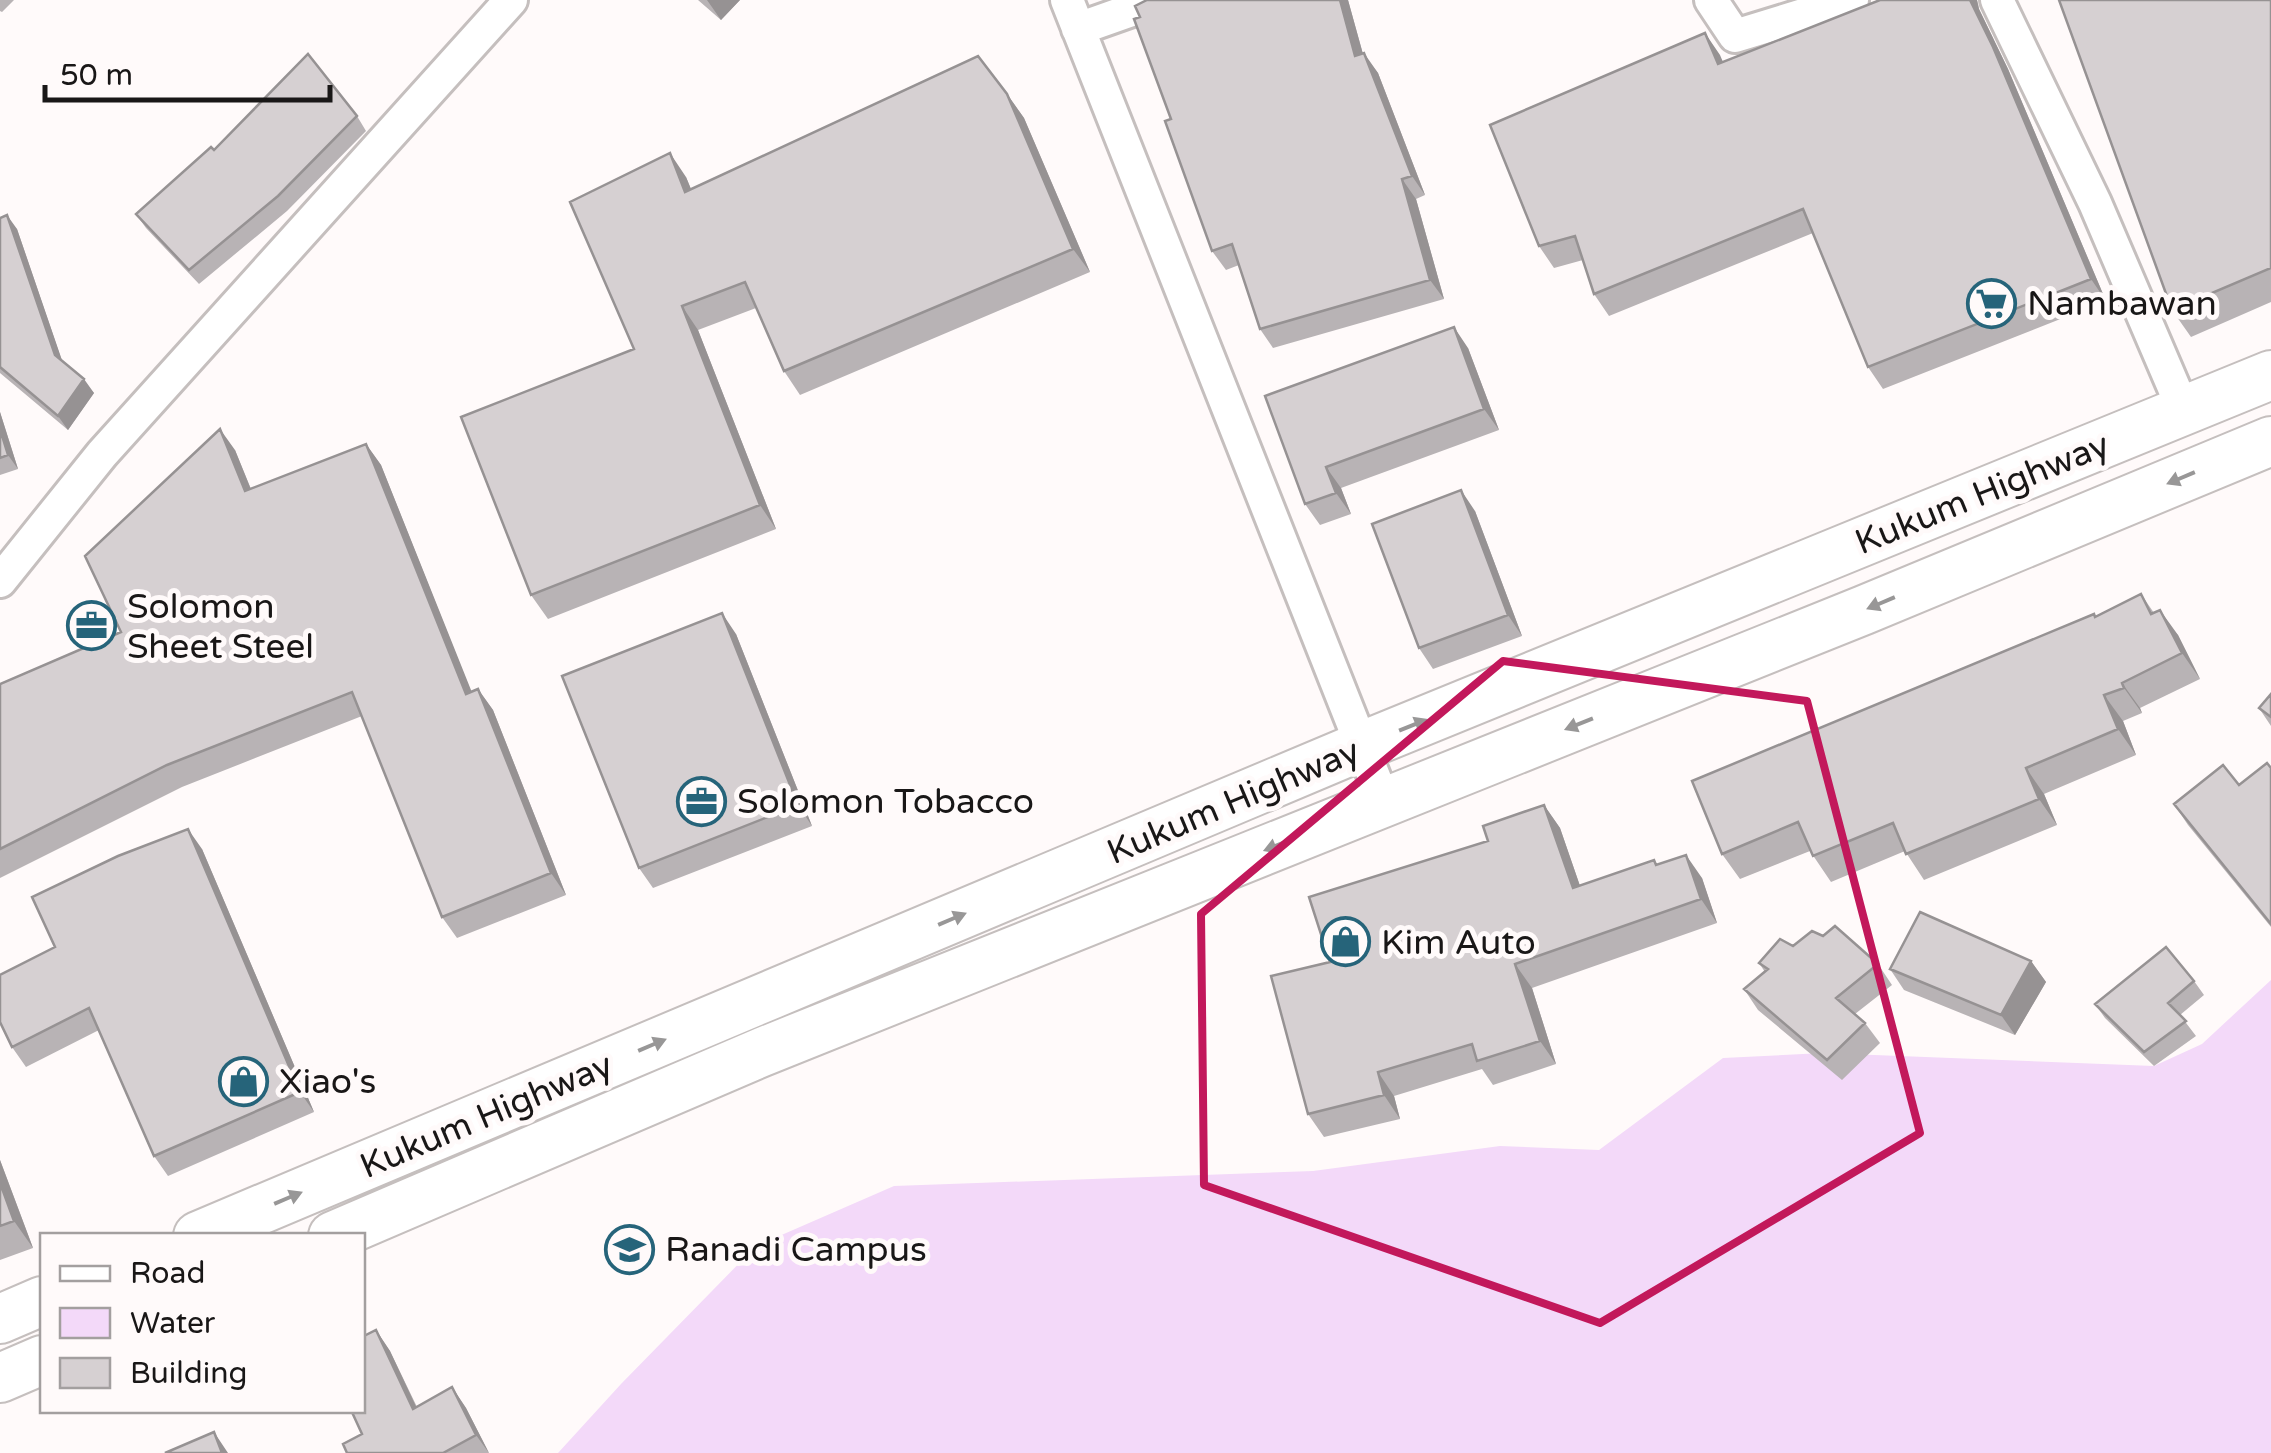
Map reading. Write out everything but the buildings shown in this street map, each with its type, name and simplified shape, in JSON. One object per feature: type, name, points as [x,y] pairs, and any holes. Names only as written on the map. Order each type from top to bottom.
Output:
[{"type":"main road","name":"Kukum Highway","points":[[205,1233],[1362,746],[2271,375]]},
{"type":"main road","name":"Kukum Highway","points":[[340,1233],[762,1052],[1864,610],[2271,441]]},
{"type":"main road","points":[[0,1319],[40,1302]]},
{"type":"main road","points":[[0,1378],[40,1361]]},
{"type":"street","points":[[0,581],[102,454],[511,0]]},
{"type":"street","points":[[1160,0],[1072,14],[1384,802]]},
{"type":"street","points":[[1710,0],[1735,36],[1852,0]]},
{"type":"street","points":[[1996,0],[2096,203],[2184,411]]},
{"type":"highlighted area","points":[[1503,661],[1807,701],[1920,1133],[1600,1323],[1204,1185],[1201,914]]},
{"type":"water","points":[[2271,980],[2271,1453],[558,1453],[756,1246],[894,1186],[1313,1171],[1500,1146],[1599,1150],[1723,1058],[1823,1053],[2154,1066],[2202,1044]]},
{"type":"place","name":"Nambawan","points":[[1992,303]]},
{"type":"place","name":"Solomon Sheet Steel","points":[[92,626]]},
{"type":"place","name":"Solomon Tobacco","points":[[702,801]]},
{"type":"place","name":"Kim Auto","points":[[1346,942]]},
{"type":"place","name":"Xiao's","points":[[244,1081]]},
{"type":"place","name":"Ranadi Campus","points":[[630,1249]]}]
